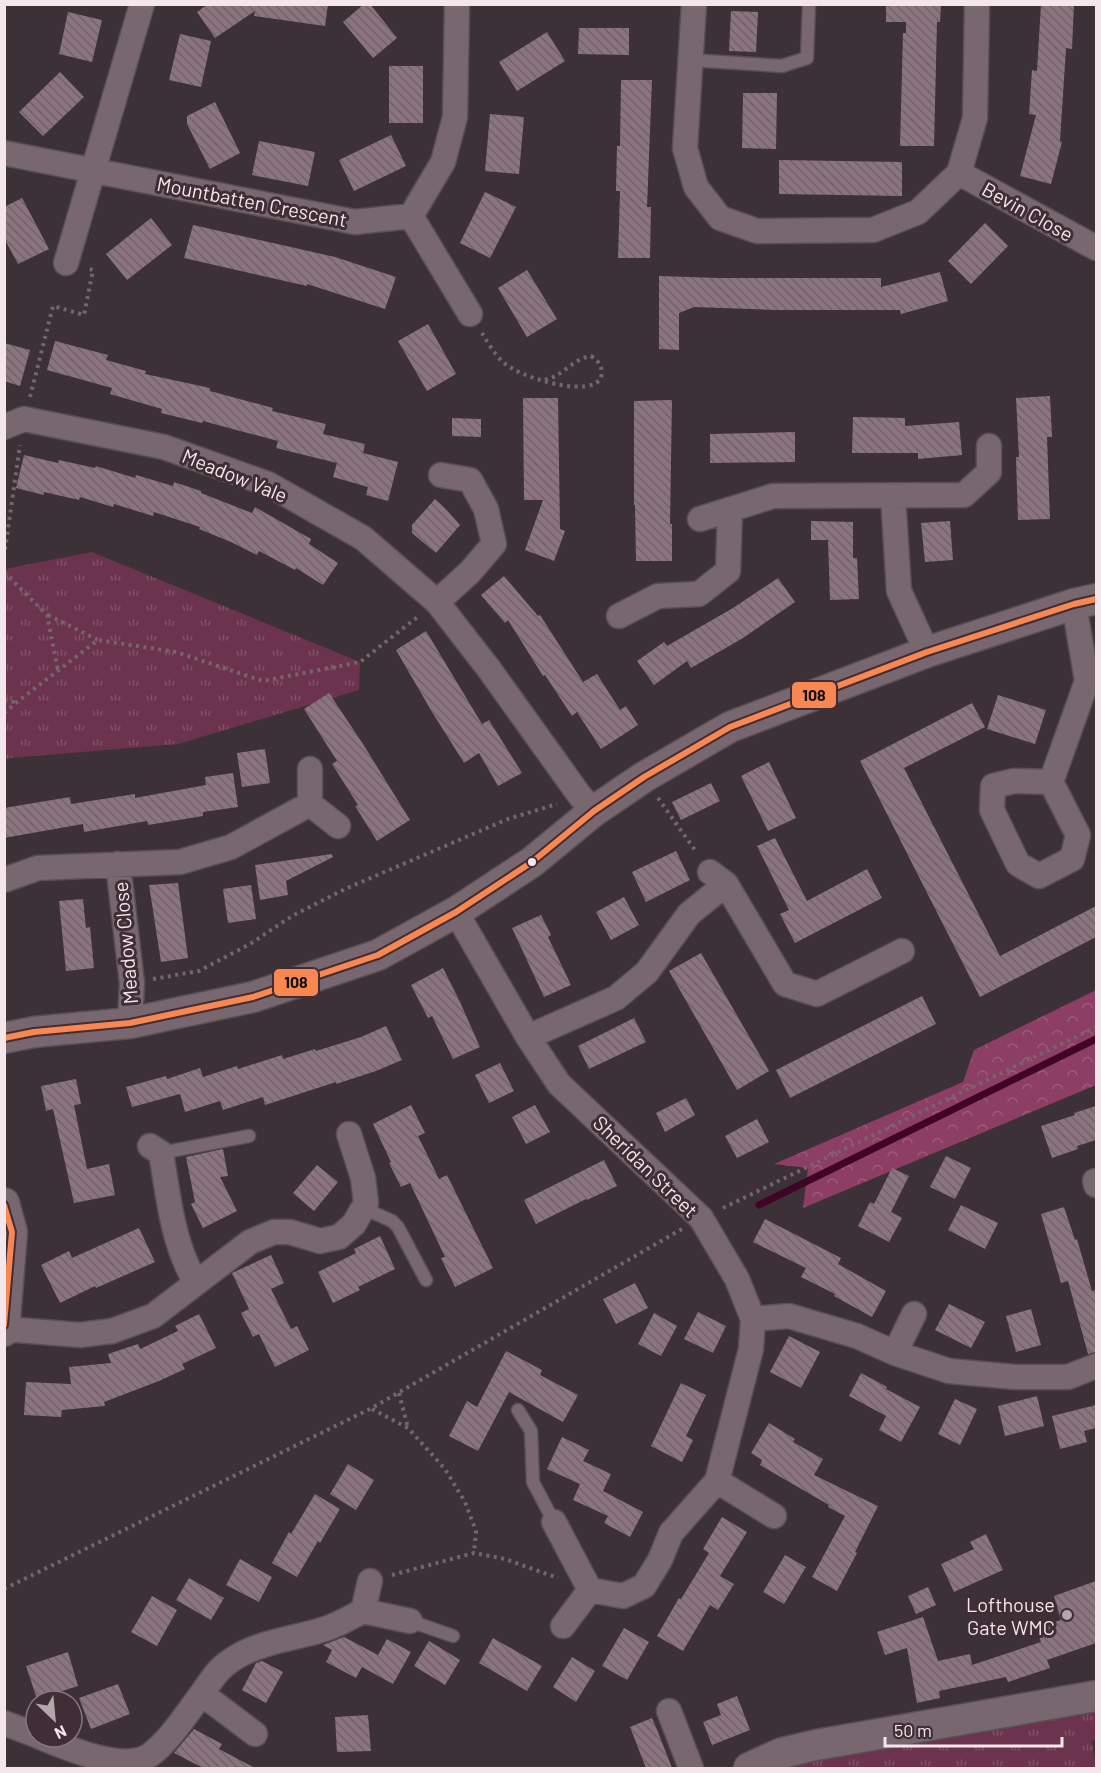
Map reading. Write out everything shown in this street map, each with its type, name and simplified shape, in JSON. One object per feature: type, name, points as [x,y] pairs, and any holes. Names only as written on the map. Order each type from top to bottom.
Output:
[{"type":"street","points":[[66,263],[142,4]]},
{"type":"street","points":[[457,4],[456,117],[443,162],[411,216],[470,314]]},
{"type":"street","points":[[694,4],[685,148],[696,187],[720,218],[757,231],[873,230],[918,212],[959,173],[975,118],[977,4]]},
{"type":"street","name":"Mountbatten Crescent","points":[[4,153],[355,222],[411,216]]},
{"type":"street","name":"Bevin Close","points":[[959,173],[1096,248]]},
{"type":"street","name":"Meadow Vale","points":[[14,423],[164,447],[268,484],[363,538],[437,602],[587,803]]},
{"type":"street","points":[[700,519],[773,496],[964,495],[989,472],[989,447]]},
{"type":"street","points":[[437,602],[470,572],[494,544],[486,509],[470,480],[441,475]]},
{"type":"street","points":[[893,496],[899,591],[927,652]]},
{"type":"street","points":[[619,616],[658,596],[699,594],[728,571],[730,511]]},
{"type":"street","points":[[4,1038],[34,1032],[130,1023],[253,997],[378,955],[456,912],[532,862],[587,803],[644,777],[730,727],[927,652],[1085,601],[1092,681],[1051,782]]},
{"type":"street","points":[[310,769],[310,804],[338,826]]},
{"type":"street","name":"Meadow Close","points":[[4,880],[38,868],[180,862],[231,847],[310,804]]},
{"type":"street","name":"Meadow Close","points":[[118,864],[132,983],[130,1023]]},
{"type":"street","points":[[528,1037],[616,998],[647,972],[718,878],[785,984],[817,994],[902,951]]},
{"type":"street","name":"Sheridan Street","points":[[456,912],[528,1037],[559,1084],[701,1218],[737,1279],[753,1318],[751,1349],[717,1481],[671,1533],[660,1560],[644,1586],[623,1596],[590,1590]]},
{"type":"street","points":[[4,1203],[12,1232],[5,1330],[80,1335],[112,1331],[153,1316],[250,1242],[274,1232],[290,1232],[320,1241],[339,1237],[354,1224],[366,1203],[363,1178],[349,1134]]},
{"type":"street","points":[[155,1150],[176,1239],[185,1265],[196,1283]]},
{"type":"street","points":[[895,1353],[914,1314]]},
{"type":"street","points":[[753,1318],[789,1316],[857,1336],[895,1353],[949,1371],[1015,1377],[1068,1377],[1096,1366]]},
{"type":"street","points":[[717,1481],[774,1516]]},
{"type":"street","points":[[554,1522],[590,1590],[563,1626]]},
{"type":"street","points":[[363,1611],[370,1581]]},
{"type":"street","points":[[68,1749],[125,1763],[148,1757],[166,1740],[202,1694],[217,1670],[239,1655],[271,1643],[327,1629],[363,1611],[410,1621]]},
{"type":"street","points":[[202,1694],[255,1734]]},
{"type":"street","points":[[749,1768],[782,1754],[816,1745],[1096,1696]]},
{"type":"street","points":[[669,1710],[691,1768]]},
{"type":"street","points":[[4,1723],[24,1730]]},
{"type":"lane","points":[[690,60],[782,66],[807,58],[809,4]]},
{"type":"lane","points":[[155,1150],[249,1136]]},
{"type":"lane","points":[[363,1208],[392,1221],[398,1227],[426,1280]]},
{"type":"lane","points":[[518,1410],[531,1431],[533,1482],[554,1522]]},
{"type":"lane","points":[[410,1621],[453,1636]]},
{"type":"path","points":[[4,557],[14,423],[53,306],[84,315],[93,270],[66,263]]},
{"type":"path","points":[[470,314],[502,361],[514,371],[540,380],[567,386],[594,384],[601,379],[602,369],[591,356],[582,357],[559,375],[549,380],[540,380]]},
{"type":"path","points":[[4,572],[47,615],[98,640],[176,652],[263,681],[360,662],[437,602]]},
{"type":"path","points":[[47,615],[58,671]]},
{"type":"path","points":[[4,713],[98,640]]},
{"type":"path","points":[[4,701],[17,702]]},
{"type":"path","points":[[644,777],[718,878]]},
{"type":"path","points":[[132,983],[199,970],[250,944],[292,916],[345,889],[508,819],[587,803]]},
{"type":"path","points":[[4,1589],[372,1408],[701,1218],[1096,1028]]},
{"type":"path","points":[[399,1393],[408,1428]]},
{"type":"path","points":[[372,1408],[408,1428],[445,1469],[465,1502],[476,1531],[474,1553]]},
{"type":"path","points":[[370,1581],[474,1553],[505,1558],[590,1590]]},
{"type":"green space","points":[[92,552],[360,662],[359,690],[178,744],[5,760],[5,569]]},
{"type":"green space","points":[[1096,990],[1096,1085],[803,1208],[808,1168],[774,1164],[963,1082],[974,1050]]},
{"type":"green space","points":[[1096,1696],[1096,1739],[1092,1741],[1096,1768],[749,1768]]},
{"type":"building","points":[[208,4],[328,4],[325,26],[254,16],[255,11],[215,38],[197,12]]},
{"type":"building","points":[[364,4],[370,4],[397,38],[373,58],[343,22]]},
{"type":"building","points":[[886,4],[941,4],[940,22],[937,22],[934,146],[900,146],[903,33],[906,33],[906,22],[886,22]]},
{"type":"building","points":[[1041,4],[1074,4],[1072,49],[1066,48],[1060,141],[1062,142],[1051,184],[1020,176],[1036,115],[1029,114],[1032,70],[1037,71]]},
{"type":"building","points":[[731,11],[758,12],[756,52],[729,51]]},
{"type":"building","points":[[68,12],[102,20],[92,62],[59,54]]},
{"type":"building","points":[[579,28],[629,28],[629,55],[578,54]]},
{"type":"building","points":[[547,32],[565,61],[517,91],[499,62]]},
{"type":"building","points":[[180,34],[211,41],[201,87],[169,80]]},
{"type":"building","points":[[389,66],[423,66],[423,123],[389,123]]},
{"type":"building","points":[[60,72],[84,97],[43,136],[19,112]]},
{"type":"building","points":[[621,80],[652,80],[647,207],[651,207],[650,258],[618,258],[620,191],[616,191],[617,146],[620,146]]},
{"type":"building","points":[[743,93],[777,93],[776,149],[742,148]]},
{"type":"building","points":[[215,102],[240,153],[210,169],[187,124],[187,116]]},
{"type":"building","points":[[490,114],[524,117],[519,174],[485,171]]},
{"type":"building","points":[[391,135],[406,166],[354,191],[339,160]]},
{"type":"building","points":[[259,141],[315,152],[308,186],[252,175]]},
{"type":"building","points":[[779,160],[902,162],[902,196],[779,194]]},
{"type":"building","points":[[485,192],[516,207],[490,258],[460,243]]},
{"type":"building","points":[[22,198],[49,249],[18,264],[4,238],[4,207]]},
{"type":"building","points":[[151,218],[172,245],[127,280],[106,254]]},
{"type":"building","points":[[985,223],[1008,246],[971,284],[948,261]]},
{"type":"building","points":[[193,225],[335,257],[396,277],[385,309],[307,284],[307,286],[184,258]]},
{"type":"building","points":[[527,270],[557,319],[527,337],[498,288]]},
{"type":"building","points":[[940,272],[948,301],[901,314],[900,310],[775,310],[694,307],[679,313],[679,350],[659,349],[659,276],[881,278],[881,287]]},
{"type":"building","points":[[428,324],[456,374],[427,391],[398,341]]},
{"type":"building","points":[[55,341],[108,355],[106,360],[146,371],[145,374],[210,388],[210,391],[273,408],[272,411],[326,424],[323,434],[365,444],[363,453],[398,462],[388,501],[366,495],[368,487],[333,477],[337,463],[276,448],[278,441],[203,421],[202,423],[161,413],[162,409],[110,394],[112,388],[47,370]]},
{"type":"building","points":[[4,343],[30,350],[20,386],[4,381]]},
{"type":"building","points":[[1050,396],[1052,437],[1047,437],[1050,519],[1018,520],[1016,457],[1019,457],[1016,398]]},
{"type":"building","points":[[523,398],[558,398],[560,529],[565,531],[554,561],[525,550],[543,500],[524,500]]},
{"type":"building","points":[[672,400],[670,524],[672,524],[672,561],[636,561],[634,401]]},
{"type":"building","points":[[853,417],[905,418],[905,426],[959,422],[962,455],[918,459],[918,453],[852,453]]},
{"type":"building","points":[[452,418],[481,419],[481,437],[452,436]]},
{"type":"building","points":[[795,432],[795,462],[710,463],[710,434]]},
{"type":"building","points":[[24,455],[58,463],[59,460],[95,468],[96,466],[135,478],[136,475],[173,486],[174,482],[252,513],[255,507],[311,539],[309,544],[338,563],[323,585],[296,568],[295,570],[259,551],[257,555],[199,529],[200,527],[154,512],[153,516],[80,497],[79,500],[16,488]]},
{"type":"building","points":[[435,499],[460,525],[436,553],[412,533],[412,525]]},
{"type":"building","points":[[811,521],[853,522],[853,558],[857,558],[859,599],[830,600],[828,540],[811,540]]},
{"type":"building","points":[[950,521],[953,560],[925,562],[921,523]]},
{"type":"building","points":[[504,576],[538,616],[540,615],[583,682],[597,674],[620,710],[626,706],[638,725],[601,749],[577,712],[572,716],[545,675],[543,676],[508,620],[505,623],[481,595]]},
{"type":"building","points":[[778,578],[795,602],[743,638],[691,668],[687,661],[654,685],[637,661],[664,642],[667,646],[733,608]]},
{"type":"building","points":[[426,631],[482,724],[489,720],[522,773],[498,786],[479,753],[464,763],[396,650]]},
{"type":"building","points":[[329,693],[410,820],[377,841],[332,764],[337,761],[304,709]]},
{"type":"building","points":[[998,695],[1046,710],[1035,744],[987,729]]},
{"type":"building","points":[[972,703],[985,727],[904,768],[1000,956],[1096,906],[1096,937],[980,997],[860,761]]},
{"type":"building","points":[[265,749],[270,783],[242,787],[237,753]]},
{"type":"building","points":[[769,762],[796,818],[768,831],[741,776]]},
{"type":"building","points":[[233,773],[238,807],[203,812],[203,816],[148,825],[147,821],[84,832],[83,824],[4,838],[4,808],[70,797],[71,804],[135,794],[135,798],[206,785],[205,777]]},
{"type":"building","points":[[711,783],[720,801],[681,820],[672,802]]},
{"type":"building","points":[[775,838],[807,901],[867,869],[882,898],[795,943],[780,914],[789,910],[757,846]]},
{"type":"building","points":[[676,851],[690,880],[646,902],[632,872]]},
{"type":"building","points":[[332,854],[333,857],[286,881],[288,895],[260,900],[255,865]]},
{"type":"building","points":[[178,883],[188,958],[161,962],[149,885]]},
{"type":"building","points":[[251,885],[256,919],[228,923],[223,889]]},
{"type":"building","points":[[624,897],[639,925],[611,940],[596,912]]},
{"type":"building","points":[[83,899],[86,928],[90,927],[94,968],[66,971],[59,901]]},
{"type":"building","points":[[541,915],[551,935],[548,937],[571,985],[544,997],[512,928]]},
{"type":"building","points":[[701,953],[769,1071],[737,1090],[669,971]]},
{"type":"building","points":[[443,968],[480,1047],[453,1059],[432,1016],[428,1018],[411,985]]},
{"type":"building","points":[[922,996],[936,1024],[790,1098],[776,1070]]},
{"type":"building","points":[[634,1018],[646,1042],[589,1069],[578,1046]]},
{"type":"building","points":[[386,1026],[402,1060],[376,1071],[265,1105],[263,1097],[223,1110],[220,1101],[185,1112],[180,1094],[132,1107],[126,1087],[166,1076],[167,1079],[200,1068],[203,1077],[282,1055],[283,1059],[361,1037]]},
{"type":"building","points":[[500,1063],[514,1091],[489,1103],[475,1075]]},
{"type":"building","points":[[76,1079],[81,1104],[74,1105],[87,1169],[109,1164],[115,1195],[74,1203],[53,1109],[46,1111],[41,1086]]},
{"type":"building","points":[[686,1098],[695,1115],[665,1132],[656,1113]]},
{"type":"building","points":[[411,1105],[425,1133],[418,1136],[439,1179],[447,1175],[493,1268],[455,1287],[441,1258],[445,1257],[410,1183],[401,1187],[373,1124]]},
{"type":"building","points":[[535,1105],[550,1132],[526,1144],[512,1117]]},
{"type":"building","points":[[1096,1106],[1096,1140],[1052,1158],[1041,1126]]},
{"type":"building","points":[[757,1119],[769,1142],[737,1158],[725,1136]]},
{"type":"building","points":[[223,1149],[228,1176],[220,1177],[237,1211],[203,1228],[191,1204],[195,1202],[186,1157]]},
{"type":"building","points":[[946,1156],[971,1168],[955,1199],[930,1187]]},
{"type":"building","points":[[604,1160],[617,1186],[536,1224],[524,1200]]},
{"type":"building","points":[[317,1165],[338,1182],[314,1211],[293,1193]]},
{"type":"building","points":[[892,1168],[909,1176],[891,1212],[902,1218],[889,1242],[858,1226],[870,1202],[874,1204]]},
{"type":"building","points":[[961,1205],[998,1223],[985,1249],[948,1230]]},
{"type":"building","points":[[1064,1207],[1075,1240],[1077,1239],[1092,1291],[1096,1290],[1096,1352],[1088,1354],[1068,1281],[1061,1283],[1041,1214]]},
{"type":"building","points":[[765,1219],[841,1258],[838,1264],[886,1291],[872,1317],[834,1296],[835,1294],[801,1277],[806,1268],[753,1242]]},
{"type":"building","points":[[139,1228],[155,1262],[60,1303],[41,1265],[69,1251],[72,1258]]},
{"type":"building","points":[[380,1236],[395,1269],[358,1287],[360,1290],[333,1303],[318,1272],[356,1253],[354,1249]]},
{"type":"building","points":[[271,1255],[284,1283],[271,1289],[291,1329],[297,1326],[309,1350],[275,1367],[259,1334],[253,1337],[241,1313],[249,1309],[232,1273]]},
{"type":"building","points":[[635,1283],[648,1308],[616,1324],[603,1299]]},
{"type":"building","points":[[949,1304],[985,1322],[971,1348],[935,1330]]},
{"type":"building","points":[[1031,1309],[1041,1345],[1016,1352],[1006,1316]]},
{"type":"building","points":[[698,1312],[726,1326],[713,1353],[684,1339]]},
{"type":"building","points":[[654,1313],[677,1326],[661,1356],[638,1344]]},
{"type":"building","points":[[199,1314],[216,1348],[182,1364],[185,1369],[104,1402],[105,1406],[62,1410],[61,1417],[24,1415],[26,1382],[71,1384],[69,1367],[111,1363],[108,1354],[138,1344],[140,1349],[178,1331],[175,1326]]},
{"type":"building","points":[[789,1336],[820,1352],[801,1388],[770,1372]]},
{"type":"building","points":[[506,1351],[542,1370],[540,1375],[578,1395],[563,1422],[509,1392],[478,1451],[449,1436],[467,1401],[477,1407]]},
{"type":"building","points":[[861,1373],[920,1407],[901,1442],[879,1430],[886,1416],[849,1396]]},
{"type":"building","points":[[681,1383],[706,1395],[686,1436],[693,1440],[682,1462],[651,1446]]},
{"type":"building","points":[[1037,1396],[1044,1426],[1005,1436],[998,1406]]},
{"type":"building","points":[[955,1399],[977,1409],[960,1445],[938,1434]]},
{"type":"building","points":[[1096,1405],[1096,1428],[1084,1431],[1087,1442],[1060,1449],[1052,1416]]},
{"type":"building","points":[[769,1423],[795,1439],[793,1442],[823,1459],[814,1475],[878,1506],[837,1591],[812,1577],[845,1516],[760,1465],[762,1460],[751,1453]]},
{"type":"building","points":[[562,1437],[589,1450],[583,1461],[611,1474],[603,1491],[643,1512],[630,1537],[604,1523],[608,1516],[573,1500],[580,1484],[547,1469]]},
{"type":"building","points":[[348,1464],[374,1480],[356,1510],[330,1494]]},
{"type":"building","points":[[315,1494],[340,1509],[297,1577],[272,1563],[289,1532],[291,1534]]},
{"type":"building","points":[[722,1517],[747,1532],[720,1576],[734,1584],[718,1610],[710,1605],[683,1651],[657,1636],[709,1553],[703,1549]]},
{"type":"building","points":[[986,1534],[1003,1570],[954,1592],[941,1564],[974,1549],[970,1542]]},
{"type":"building","points":[[785,1555],[806,1567],[784,1604],[763,1592]]},
{"type":"building","points":[[240,1559],[272,1577],[259,1602],[226,1585]]},
{"type":"building","points":[[189,1578],[224,1598],[211,1620],[176,1600]]},
{"type":"building","points":[[1096,1581],[1096,1643],[1047,1660],[1050,1668],[1008,1682],[1006,1677],[939,1691],[940,1698],[917,1703],[907,1648],[885,1655],[877,1632],[923,1617],[938,1661],[970,1654],[972,1665],[1041,1642],[1036,1628],[1061,1620],[1054,1596]]},
{"type":"building","points":[[928,1587],[936,1605],[916,1614],[908,1596]]},
{"type":"building","points":[[152,1596],[177,1610],[157,1646],[131,1632]]},
{"type":"building","points":[[624,1628],[649,1642],[627,1680],[602,1666]]},
{"type":"building","points":[[344,1637],[378,1655],[387,1639],[411,1652],[393,1684],[362,1667],[356,1678],[326,1662],[332,1650],[323,1645]]},
{"type":"building","points":[[493,1638],[542,1666],[527,1691],[479,1663]]},
{"type":"building","points":[[429,1641],[460,1660],[445,1685],[414,1666]]},
{"type":"building","points":[[68,1652],[78,1686],[69,1689],[34,1689],[26,1666]]},
{"type":"building","points":[[572,1657],[595,1671],[576,1702],[553,1687]]},
{"type":"building","points":[[262,1661],[283,1672],[266,1703],[242,1690],[256,1663]]},
{"type":"building","points":[[118,1684],[130,1714],[91,1729],[84,1711],[84,1696]]},
{"type":"building","points":[[737,1696],[750,1730],[712,1745],[703,1722],[721,1715],[717,1704]]},
{"type":"building","points":[[368,1715],[371,1751],[337,1752],[335,1717]]},
{"type":"building","points":[[652,1718],[672,1768],[646,1768],[630,1727]]},
{"type":"building","points":[[194,1729],[222,1744],[219,1749],[255,1768],[203,1768],[174,1753]]},
{"type":"waterway","points":[[759,1205],[1096,1039]]},
{"type":"transit line","name":"108","points":[[4,1038],[34,1032],[130,1023],[253,997],[378,955],[456,912],[532,862],[594,811],[644,777],[730,727],[927,652],[1074,604],[1096,599]]},
{"type":"transit line","name":"108","points":[[4,1205],[12,1232],[4,1325]]},
{"type":"place","name":"Lofthouse Gate WMC","points":[[1067,1615]]}]
